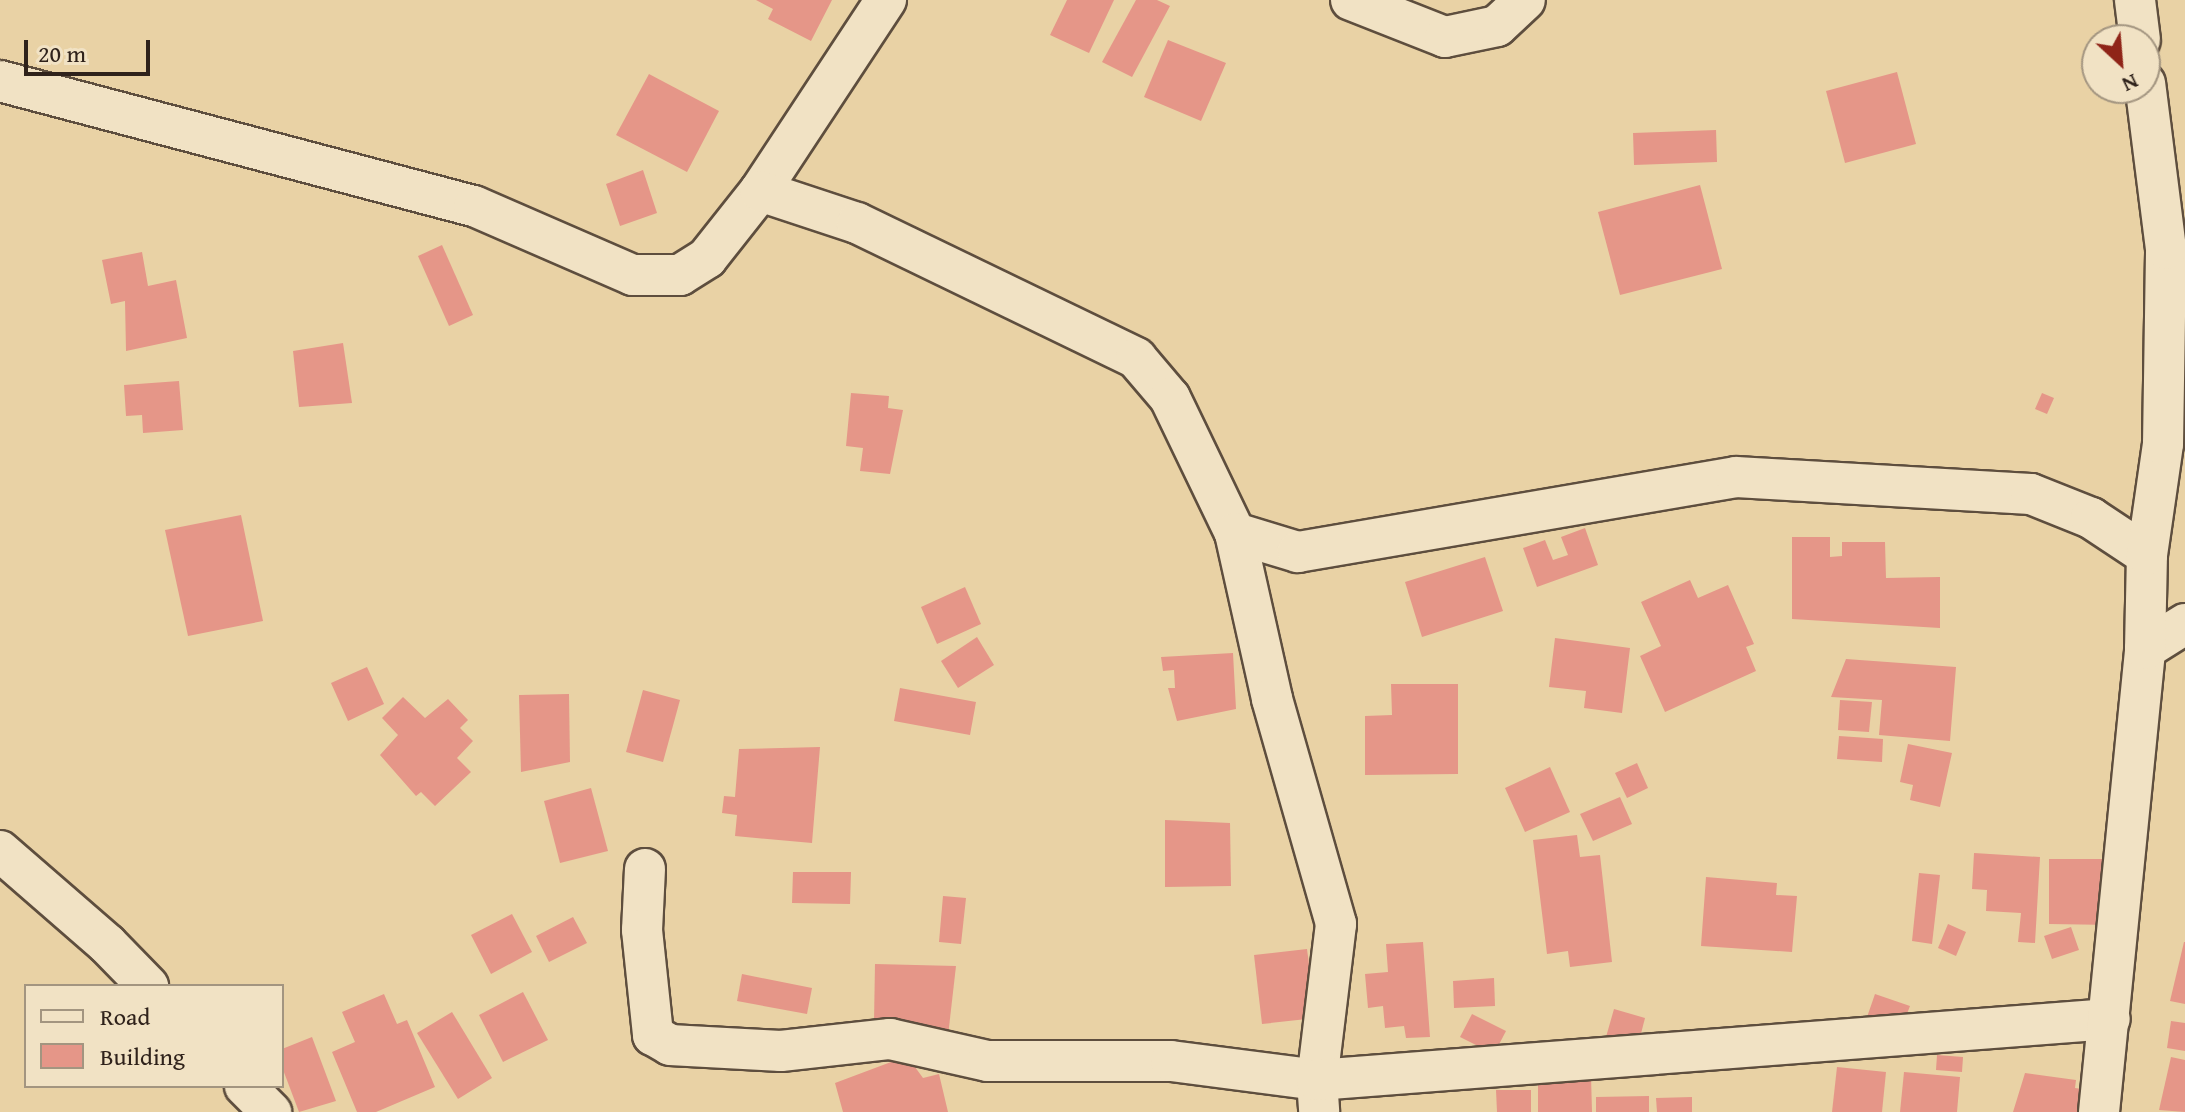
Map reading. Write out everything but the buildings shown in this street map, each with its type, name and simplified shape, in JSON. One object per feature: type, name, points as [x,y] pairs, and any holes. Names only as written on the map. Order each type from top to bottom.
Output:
[{"type":"street","points":[[0,81],[474,206],[633,275],[680,275],[707,258],[760,191],[886,0]]},
{"type":"street","points":[[1351,0],[1445,37],[1497,26],[1525,0]]},
{"type":"street","points":[[2135,0],[2138,24]]},
{"type":"street","points":[[2099,1112],[2145,649],[2147,555],[2163,444],[2166,249],[2148,104]]},
{"type":"street","points":[[760,191],[857,223],[1136,358],[1170,398],[1235,533],[1272,699],[1336,924],[1318,1096]]},
{"type":"street","points":[[1235,533],[1298,552],[1736,477],[2031,494],[2091,518],[2147,555]]},
{"type":"street","points":[[2145,649],[2185,624]]},
{"type":"street","points":[[0,851],[107,944],[146,984]]},
{"type":"street","points":[[645,869],[642,930],[653,1035],[670,1045],[781,1051],[890,1039],[988,1061],[1171,1061],[1318,1096],[2110,1019]]},
{"type":"street","points":[[247,1088],[271,1112]]}]
